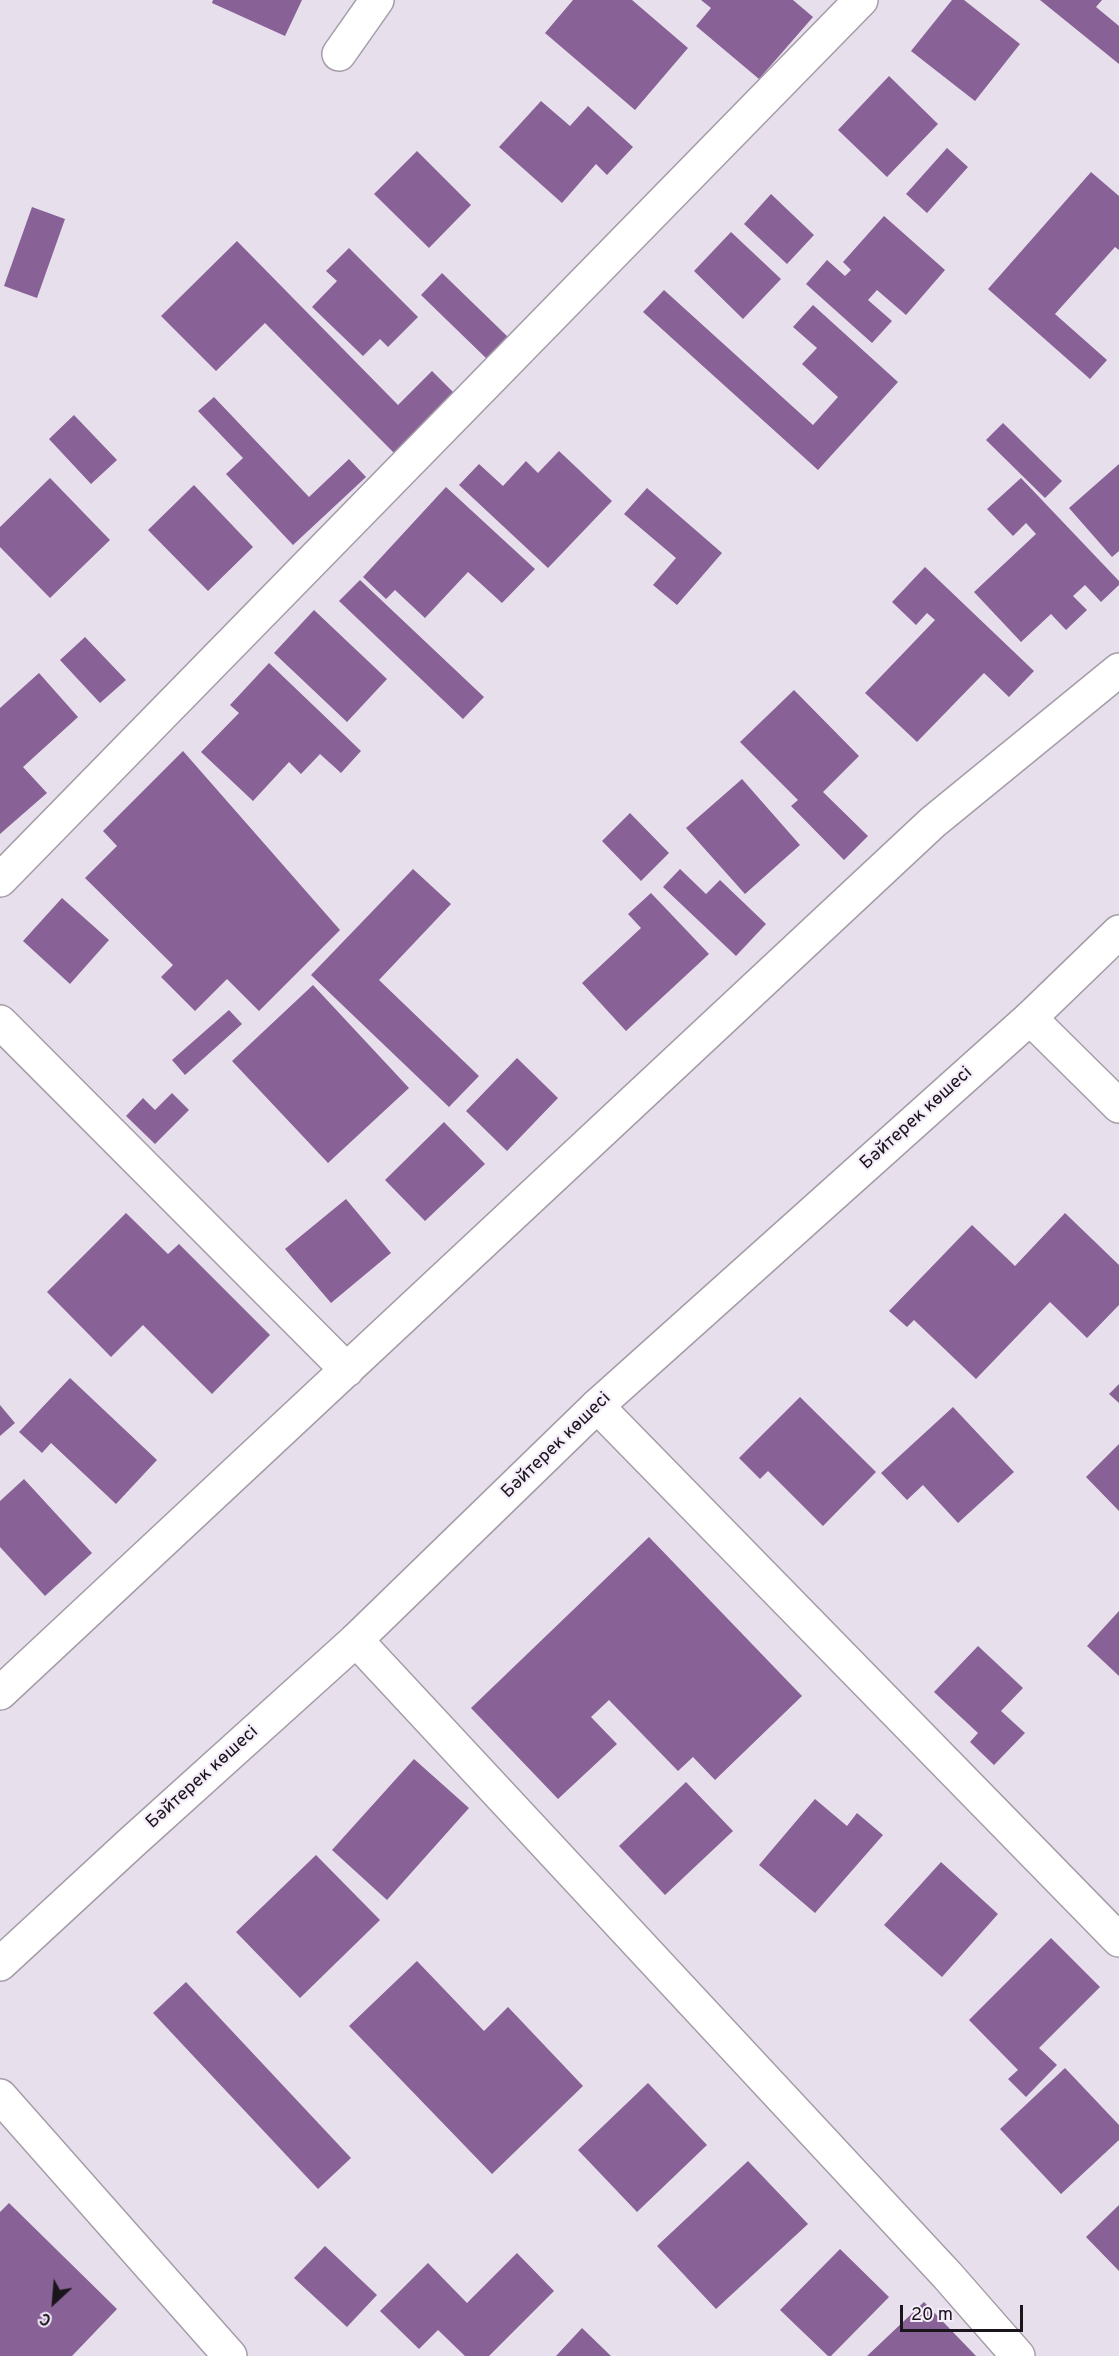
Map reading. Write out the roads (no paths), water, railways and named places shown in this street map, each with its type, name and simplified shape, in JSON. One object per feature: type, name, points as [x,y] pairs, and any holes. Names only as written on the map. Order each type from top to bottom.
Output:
[{"type":"street","points":[[339,54],[377,0]]},
{"type":"street","points":[[0,880],[861,0]]},
{"type":"street","points":[[0,1693],[933,822],[1119,670]]},
{"type":"street","name":"Бәйтерек көшесі","points":[[0,1964],[356,1640],[597,1406],[1030,1018],[1119,932]]},
{"type":"street","points":[[1030,1018],[1119,1106]]},
{"type":"street","points":[[0,1022],[347,1370]]},
{"type":"street","points":[[597,1406],[1119,1940]]},
{"type":"street","points":[[356,1640],[947,2275],[1018,2356]]},
{"type":"street","points":[[0,2096],[230,2356]]}]
